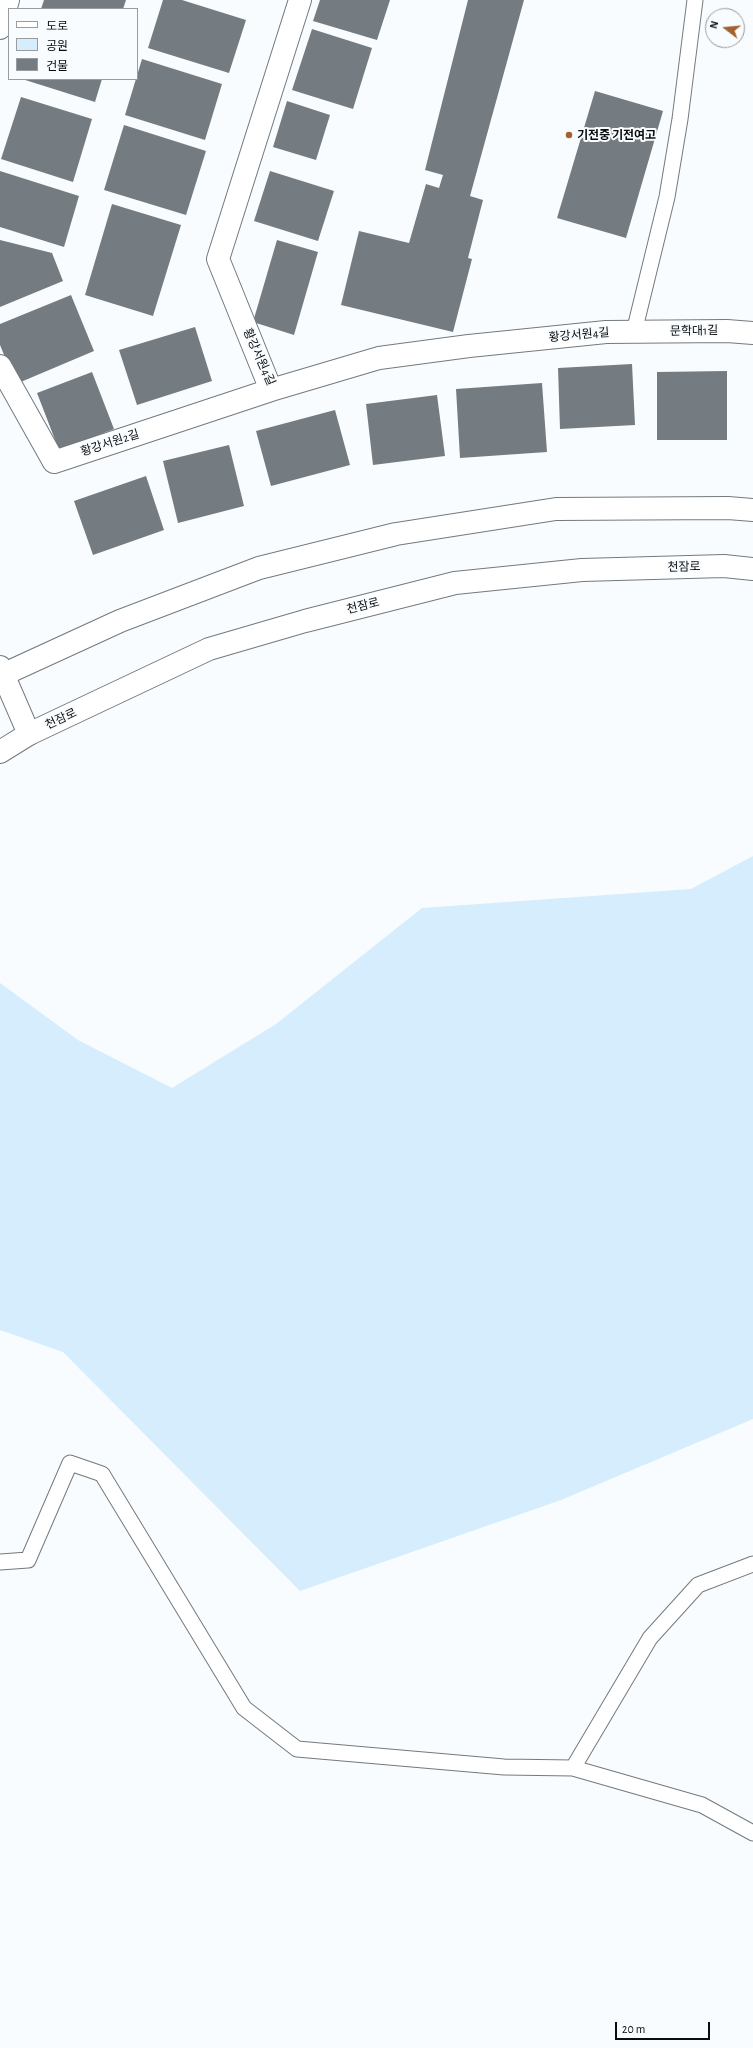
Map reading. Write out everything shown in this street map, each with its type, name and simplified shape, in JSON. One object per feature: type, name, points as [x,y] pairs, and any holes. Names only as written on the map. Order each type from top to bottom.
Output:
[{"type":"street","points":[[0,28],[8,0]]},
{"type":"street","name":"황강서원4길","points":[[300,0],[218,260],[271,390],[379,358],[469,346],[606,332],[634,332]]},
{"type":"street","name":"문학대1길","points":[[634,332],[727,331],[753,333]]},
{"type":"street","name":"황강서원2길","points":[[0,366],[54,462],[271,390]]},
{"type":"street","points":[[29,734],[1,672],[120,621],[259,568],[396,534],[556,509],[728,508],[753,510]]},
{"type":"street","name":"천잠로","points":[[0,752],[29,734],[209,649],[305,621],[455,583],[582,570],[724,566],[753,569]]},
{"type":"lane","points":[[634,332],[667,197],[680,119],[694,0]]},
{"type":"lane","points":[[0,1562],[28,1560],[70,1463],[102,1474],[244,1708],[297,1749],[504,1767],[573,1768],[702,1806],[753,1833]]},
{"type":"lane","points":[[573,1768],[650,1638],[698,1585],[753,1564]]},
{"type":"green space","points":[[753,856],[753,1419],[561,1500],[300,1591],[63,1352],[0,1330],[0,983],[78,1040],[172,1088],[276,1024],[422,908],[691,889]]},
{"type":"building","points":[[44,0],[126,0],[123,8],[41,8]]},
{"type":"building","points":[[163,0],[182,0],[246,20],[229,73],[148,48]]},
{"type":"building","points":[[320,0],[390,0],[377,40],[313,21]]},
{"type":"building","points":[[468,0],[524,0],[470,196],[483,200],[468,258],[472,259],[453,332],[341,305],[359,231],[409,243],[426,184],[439,188],[443,175],[425,170]]},
{"type":"building","points":[[312,29],[372,48],[353,109],[292,90]]},
{"type":"building","points":[[142,59],[222,84],[205,140],[125,115],[136,80],[138,80],[138,72]]},
{"type":"building","points":[[25,80],[102,80],[95,102]]},
{"type":"building","points":[[595,91],[663,111],[626,238],[557,218]]},
{"type":"building","points":[[21,97],[92,119],[73,182],[1,159]]},
{"type":"building","points":[[287,101],[330,115],[316,160],[273,147]]},
{"type":"building","points":[[124,125],[206,151],[186,215],[104,190]]},
{"type":"building","points":[[0,171],[79,196],[64,247],[0,227]]},
{"type":"building","points":[[270,171],[334,191],[318,241],[254,221]]},
{"type":"building","points":[[112,204],[181,225],[153,316],[85,295]]},
{"type":"building","points":[[0,240],[52,253],[63,281],[0,307]]},
{"type":"building","points":[[277,240],[318,252],[294,335],[253,322]]},
{"type":"building","points":[[71,295],[94,351],[16,384],[0,345],[0,324]]},
{"type":"building","points":[[195,327],[212,381],[137,405],[119,350]]},
{"type":"building","points":[[632,364],[635,425],[560,429],[558,368]]},
{"type":"building","points":[[727,371],[727,440],[657,440],[657,372]]},
{"type":"building","points":[[92,372],[114,429],[59,450],[37,393]]},
{"type":"building","points":[[542,383],[547,452],[460,458],[456,389]]},
{"type":"building","points":[[437,395],[445,456],[373,465],[366,404]]},
{"type":"building","points":[[335,410],[350,465],[271,486],[256,431]]},
{"type":"building","points":[[229,445],[244,506],[178,523],[163,461]]},
{"type":"building","points":[[146,476],[164,530],[93,555],[74,501]]},
{"type":"place","name":"기전중 기전여고","points":[[569,135]]}]
